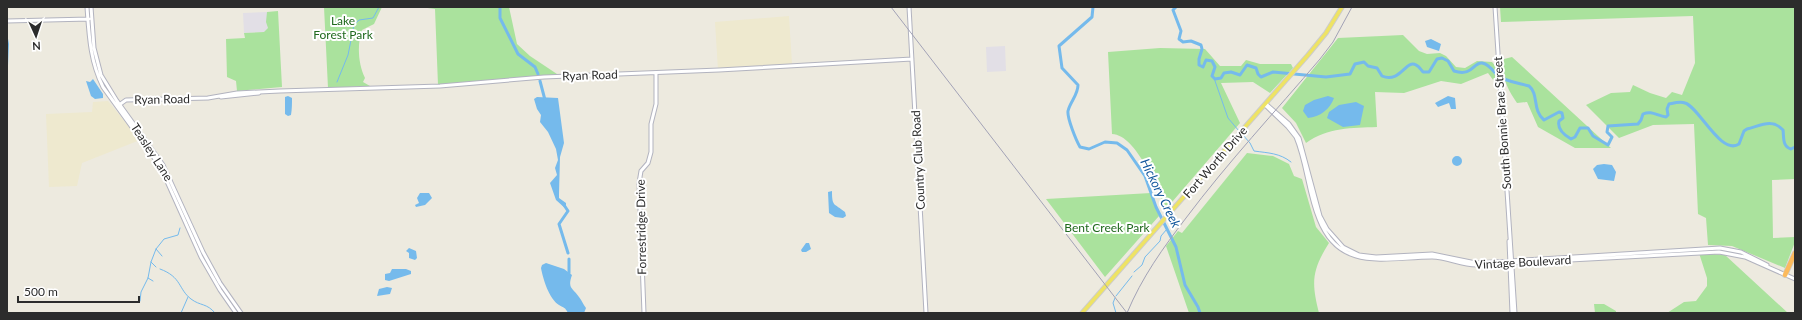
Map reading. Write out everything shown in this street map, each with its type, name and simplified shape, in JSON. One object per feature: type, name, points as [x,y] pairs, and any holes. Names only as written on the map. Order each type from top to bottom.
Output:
[{"type":"highway","points":[[1785,275],[1795,253]]},
{"type":"main road","name":"Teasley Lane","points":[[87,7],[90,19]]},
{"type":"main road","name":"Teasley Lane","points":[[91,7],[90,19],[93,61],[103,87],[163,164],[208,263],[241,313]]},
{"type":"main road","name":"Country Club Road","points":[[909,7],[926,313]]},
{"type":"main road","name":"Fort Worth Drive","points":[[1082,313],[1297,69],[1318,44],[1342,7]]},
{"type":"main road","name":"South Bonnie Brae Street","points":[[1495,7],[1513,313]]},
{"type":"main road","points":[[7,21],[90,19]]},
{"type":"main road","name":"Ryan Road","points":[[118,105],[126,100],[208,98],[237,93],[268,91],[440,86],[523,78],[656,73],[912,58]]},
{"type":"main road","name":"Forrestridge Drive","points":[[644,313],[639,183],[641,171],[648,163],[652,152],[650,124],[656,104],[656,73]]},
{"type":"main road","name":"Teasley Lane","points":[[118,105],[160,166],[201,257],[220,290],[236,313]]},
{"type":"main road","name":"Vintage Boulevard","points":[[1266,105],[1289,124],[1299,138],[1322,221],[1334,239],[1353,253],[1369,257],[1432,254],[1471,263],[1711,251],[1738,255],[1795,279]]},
{"type":"shaded area","points":[[267,12],[268,32],[244,33],[243,13]]},
{"type":"shaded area","points":[[789,16],[792,64],[718,70],[715,22]]},
{"type":"shaded area","points":[[1005,46],[1006,71],[987,72],[986,47]]},
{"type":"shaded area","points":[[108,101],[140,140],[82,163],[77,186],[49,187],[46,114],[92,112],[93,102]]},
{"type":"green space","name":"Lake Forest Park","points":[[324,7],[382,7],[374,24],[362,30],[359,41],[361,67],[365,78],[363,82],[370,86],[328,88]]},
{"type":"green space","points":[[420,7],[509,7],[517,44],[530,56],[557,74],[557,76],[438,85],[435,9]]},
{"type":"green space","points":[[1500,7],[1795,7],[1795,179],[1772,180],[1773,238],[1795,237],[1795,242],[1785,268],[1732,246],[1708,245],[1706,218],[1698,214],[1694,124],[1653,125],[1619,138],[1586,105],[1611,93],[1630,92],[1633,85],[1650,93],[1666,98],[1672,92],[1682,95],[1695,63],[1693,16],[1501,22]]},
{"type":"green space","points":[[278,11],[282,87],[237,91],[236,81],[227,77],[226,39],[245,38],[244,33],[264,32],[268,28],[266,22],[267,12]]},
{"type":"green space","points":[[1403,35],[1419,51],[1427,54],[1440,53],[1446,56],[1456,67],[1465,68],[1477,61],[1492,62],[1496,67],[1496,84],[1488,73],[1461,84],[1441,81],[1404,93],[1375,92],[1377,127],[1340,129],[1323,134],[1306,143],[1296,123],[1282,108],[1338,38]]},
{"type":"green space","points":[[1160,48],[1205,49],[1220,66],[1241,66],[1246,60],[1260,64],[1291,64],[1293,68],[1270,93],[1253,82],[1221,83],[1240,123],[1166,209],[1152,177],[1138,153],[1130,143],[1121,137],[1112,134],[1108,52]]},
{"type":"green space","points":[[1512,57],[1611,148],[1575,148],[1538,127],[1527,102],[1517,103],[1510,92],[1504,77],[1504,59]]},
{"type":"green space","points":[[1247,153],[1273,156],[1289,164],[1294,176],[1302,179],[1316,227],[1329,243],[1319,261],[1315,276],[1314,284],[1319,313],[1189,313],[1166,246],[1178,231],[1182,233]]},
{"type":"green space","name":"Bent Creek Park","points":[[1151,193],[1159,216],[1105,277],[1046,199]]},
{"type":"green space","points":[[1699,253],[1725,255],[1788,313],[1667,313],[1684,302],[1696,301],[1707,286],[1707,278]]},
{"type":"green space","points":[[1594,304],[1604,304],[1616,311],[1616,313],[1595,313]]},
{"type":"water","points":[[7,33],[9,44],[7,87]]},
{"type":"water","points":[[1431,39],[1441,44],[1439,51],[1427,47],[1425,41]]},
{"type":"water","points":[[93,79],[103,94],[103,98],[95,99],[91,96],[86,81],[90,82]]},
{"type":"water","points":[[288,96],[292,98],[292,108],[291,115],[288,116],[285,114],[285,97]]},
{"type":"water","points":[[1328,96],[1334,98],[1327,109],[1317,116],[1308,118],[1303,111],[1305,105],[1314,100]]},
{"type":"water","points":[[1448,96],[1455,98],[1456,109],[1451,109],[1449,103],[1438,107],[1435,103]]},
{"type":"water","points":[[537,97],[558,98],[564,143],[560,157],[559,198],[566,203],[566,209],[556,200],[550,183],[557,175],[555,168],[558,160],[556,149],[548,132],[540,122],[541,115],[537,109],[534,99]]},
{"type":"water","points":[[1356,102],[1364,106],[1360,125],[1343,127],[1327,118],[1329,112],[1339,105]]},
{"type":"water","points":[[1457,156],[1462,161],[1457,166],[1452,161]]},
{"type":"water","points":[[1597,165],[1612,165],[1616,172],[1614,181],[1598,179],[1593,169]]},
{"type":"water","points":[[832,191],[832,200],[834,204],[845,212],[846,216],[843,218],[835,217],[829,213],[828,192]]},
{"type":"water","points":[[420,193],[429,193],[432,198],[425,205],[416,207],[415,205],[419,203],[417,198]]},
{"type":"water","points":[[806,243],[809,243],[811,249],[806,252],[802,252],[801,250]]},
{"type":"water","points":[[409,248],[416,251],[417,258],[415,260],[409,258],[409,253],[406,251]]},
{"type":"water","points":[[546,263],[564,269],[572,275],[570,286],[586,308],[584,313],[568,313],[555,302],[549,294],[541,268],[542,265]]},
{"type":"water","points":[[392,269],[406,269],[411,271],[411,274],[389,281],[385,280],[385,274],[390,273]]},
{"type":"water","points":[[387,287],[392,288],[390,294],[377,296],[379,289]]},
{"type":"waterway","points":[[337,82],[348,55],[354,25],[359,20],[373,18],[379,7]]},
{"type":"waterway","points":[[500,7],[500,18],[518,54],[535,67],[538,74]]},
{"type":"waterway","name":"Hickory Creek","points":[[1093,7],[1092,17],[1059,46],[1062,68],[1078,85],[1077,92],[1068,111],[1072,129],[1080,147],[1089,149],[1105,142],[1117,143],[1127,150],[1145,176],[1156,207],[1176,247],[1185,285],[1200,313]]},
{"type":"waterway","points":[[1176,7],[1173,10],[1181,31],[1179,39],[1183,42],[1191,41],[1201,45],[1202,49],[1199,65],[1203,67],[1206,60],[1212,61],[1215,67],[1212,76],[1215,79],[1221,78],[1224,73],[1231,72],[1240,75],[1247,65],[1256,68],[1261,77],[1273,72],[1326,77],[1350,74],[1355,64],[1364,62],[1368,66],[1377,68],[1382,76],[1388,78],[1394,77],[1412,64],[1418,66],[1423,72],[1429,72],[1437,59],[1442,58],[1448,61],[1454,71],[1469,71],[1479,63],[1482,63],[1489,66],[1497,75],[1504,79],[1529,86],[1534,93],[1540,116],[1544,120],[1559,112],[1562,113],[1563,118],[1559,121],[1559,127],[1564,134],[1571,139],[1575,137],[1580,128],[1588,128],[1593,136],[1608,145],[1612,137],[1607,132],[1608,126],[1638,124],[1643,114],[1646,113],[1666,117],[1668,115],[1667,109],[1669,104],[1681,102],[1691,106],[1710,130],[1725,143],[1732,146],[1739,144],[1744,131],[1747,129],[1766,124],[1775,124],[1783,130],[1786,146],[1791,149],[1795,147]]},
{"type":"waterway","points":[[1214,78],[1228,118],[1239,131]]},
{"type":"waterway","points":[[540,81],[545,100]]},
{"type":"waterway","points":[[1242,134],[1250,143],[1254,151],[1278,155],[1291,162]]},
{"type":"waterway","points":[[564,205],[568,211],[559,224],[568,253]]},
{"type":"waterway","points":[[140,301],[141,292],[148,278],[151,262],[156,249],[164,239],[178,235],[180,228]]},
{"type":"waterway","points":[[1134,272],[1142,265],[1145,257],[1160,241],[1161,236],[1167,229]]},
{"type":"waterway","points":[[156,249],[162,256]]},
{"type":"waterway","points":[[567,276],[569,273],[569,259]]},
{"type":"waterway","points":[[151,262],[156,267]]},
{"type":"waterway","points":[[160,269],[176,279],[191,299],[206,306],[215,313]]},
{"type":"waterway","points":[[1116,296],[1132,276]]},
{"type":"waterway","points":[[148,278],[153,281]]},
{"type":"waterway","points":[[181,313],[188,297]]},
{"type":"waterway","points":[[1115,298],[1113,303],[1116,313]]},
{"type":"railway","points":[[891,7],[1127,313]]},
{"type":"railway","points":[[1127,313],[1139,287],[1169,240],[1218,177],[1320,59],[1333,42],[1352,7]]}]
